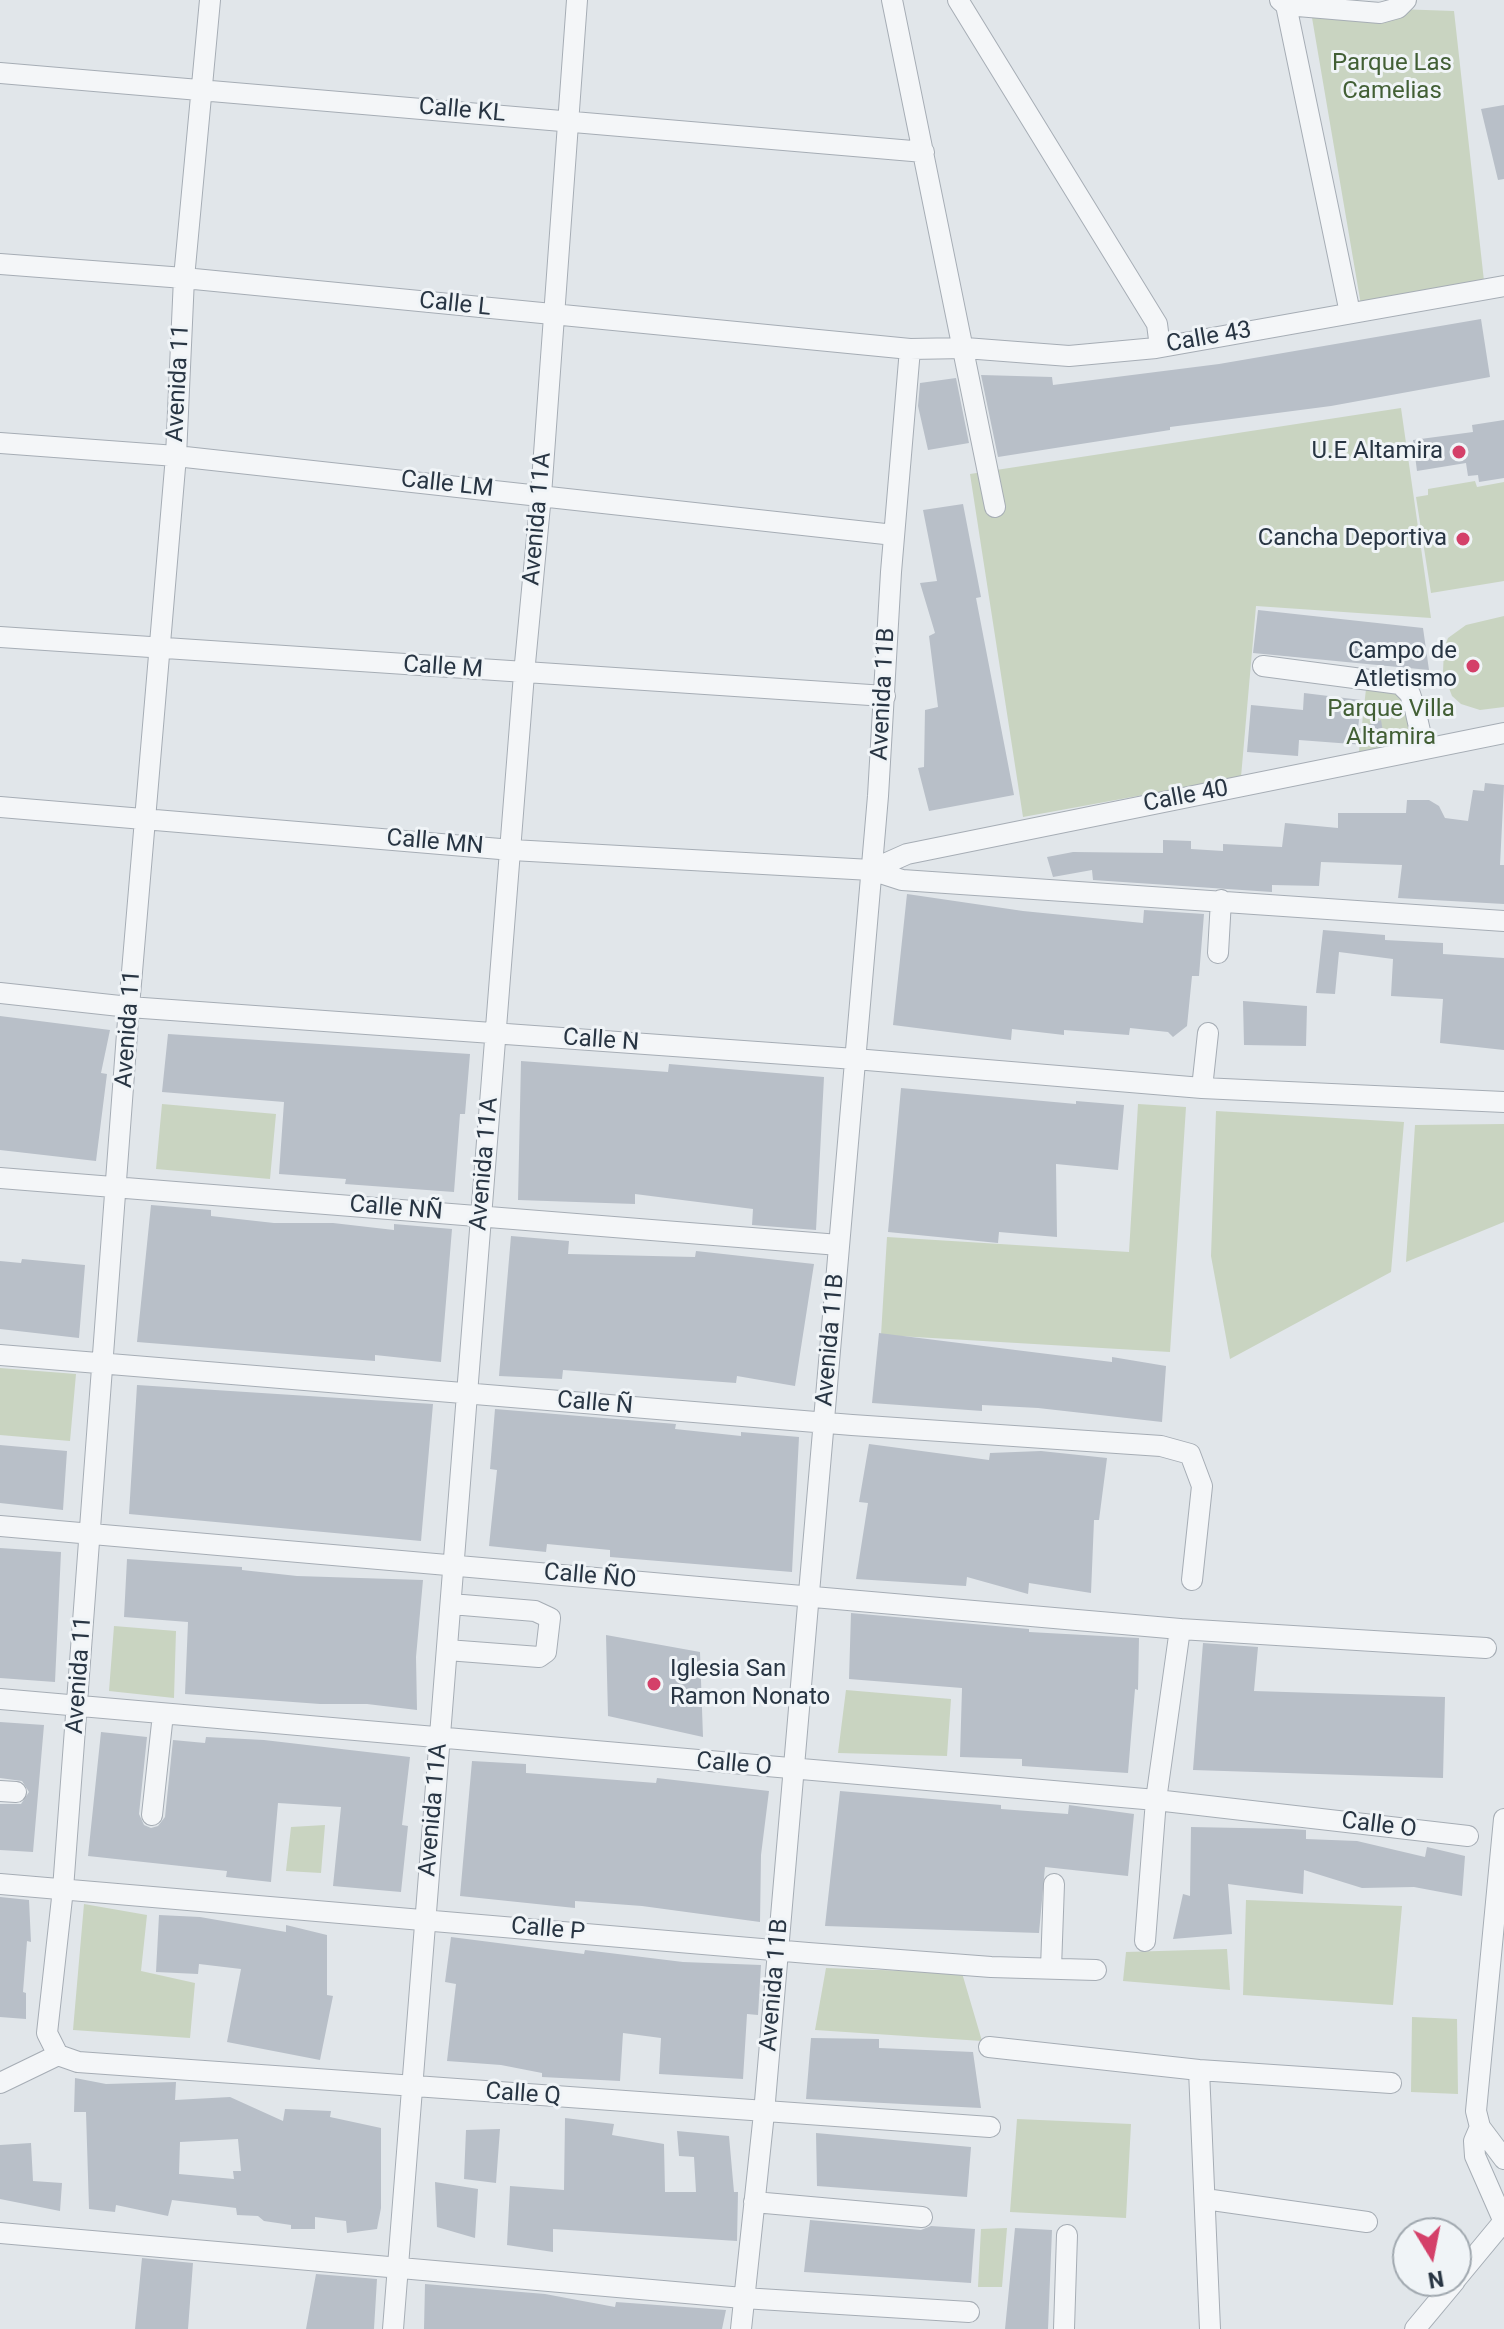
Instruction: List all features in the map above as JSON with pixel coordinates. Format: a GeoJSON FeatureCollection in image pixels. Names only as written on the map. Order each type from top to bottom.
{"type":"FeatureCollection","features":[{"type":"Feature","properties":{"kind":"street","name":"Avenida 11"},"geometry":{"type":"LineString","coordinates":[[58,2055],[47,2033],[63,1889],[118,1187],[129,1007],[176,456],[184,278],[210,0]]}},
{"type":"Feature","properties":{"kind":"street","name":"Avenida 11A"},"geometry":{"type":"LineString","coordinates":[[393,2329],[524,674],[541,495],[577,0]]}},
{"type":"Feature","properties":{"kind":"street"},"geometry":{"type":"LineString","coordinates":[[892,0],[995,507]]}},
{"type":"Feature","properties":{"kind":"street"},"geometry":{"type":"LineString","coordinates":[[958,0],[1157,324],[1160,347]]}},
{"type":"Feature","properties":{"kind":"street"},"geometry":{"type":"LineString","coordinates":[[1350,313],[1283,3],[1380,13],[1398,8],[1406,0]]}},
{"type":"Feature","properties":{"kind":"street","name":"Calle KL"},"geometry":{"type":"LineString","coordinates":[[0,73],[568,119],[924,152]]}},
{"type":"Feature","properties":{"kind":"street","name":"Calle L"},"geometry":{"type":"LineString","coordinates":[[0,264],[184,278],[910,349]]}},
{"type":"Feature","properties":{"kind":"street","name":"Calle 43"},"geometry":{"type":"LineString","coordinates":[[910,349],[965,348],[1069,356],[1160,347],[1350,313],[1503,293]]}},
{"type":"Feature","properties":{"kind":"street","name":"Avenida 11B"},"geometry":{"type":"LineString","coordinates":[[741,2329],[764,2113],[855,1059],[910,349]]}},
{"type":"Feature","properties":{"kind":"street","name":"Calle LM"},"geometry":{"type":"LineString","coordinates":[[0,443],[176,456],[894,535]]}},
{"type":"Feature","properties":{"kind":"street","name":"Calle M"},"geometry":{"type":"LineString","coordinates":[[0,637],[885,696]]}},
{"type":"Feature","properties":{"kind":"street"},"geometry":{"type":"LineString","coordinates":[[1263,666],[1400,684],[1415,709],[1424,749]]}},
{"type":"Feature","properties":{"kind":"street","name":"Calle 40"},"geometry":{"type":"LineString","coordinates":[[871,870],[907,854],[1504,733]]}},
{"type":"Feature","properties":{"kind":"street","name":"Calle MN"},"geometry":{"type":"LineString","coordinates":[[0,807],[512,850],[871,870]]}},
{"type":"Feature","properties":{"kind":"street"},"geometry":{"type":"LineString","coordinates":[[871,870],[902,880],[1504,921]]}},
{"type":"Feature","properties":{"kind":"street"},"geometry":{"type":"LineString","coordinates":[[1218,953],[1221,900]]}},
{"type":"Feature","properties":{"kind":"street","name":"Calle N"},"geometry":{"type":"LineString","coordinates":[[0,993],[129,1007],[855,1059],[1202,1088],[1504,1102]]}},
{"type":"Feature","properties":{"kind":"street"},"geometry":{"type":"LineString","coordinates":[[1202,1088],[1208,1033]]}},
{"type":"Feature","properties":{"kind":"street","name":"Calle NÑ"},"geometry":{"type":"LineString","coordinates":[[0,1178],[839,1245]]}},
{"type":"Feature","properties":{"kind":"street","name":"Calle Ñ"},"geometry":{"type":"LineString","coordinates":[[0,1355],[824,1422],[1161,1446],[1190,1454],[1202,1486],[1192,1580]]}},
{"type":"Feature","properties":{"kind":"street","name":"Calle ÑO"},"geometry":{"type":"LineString","coordinates":[[0,1526],[1180,1629],[1486,1648]]}},
{"type":"Feature","properties":{"kind":"street"},"geometry":{"type":"LineString","coordinates":[[447,1650],[539,1657],[546,1652],[550,1618],[535,1611],[451,1604]]}},
{"type":"Feature","properties":{"kind":"street"},"geometry":{"type":"LineString","coordinates":[[1145,1941],[1156,1800],[1180,1629]]}},
{"type":"Feature","properties":{"kind":"street","name":"Calle O"},"geometry":{"type":"LineString","coordinates":[[0,1699],[1156,1800],[1468,1836]]}},
{"type":"Feature","properties":{"kind":"street"},"geometry":{"type":"LineString","coordinates":[[152,1815],[163,1714]]}},
{"type":"Feature","properties":{"kind":"street"},"geometry":{"type":"LineString","coordinates":[[1504,1819],[1499,1904],[1476,2111],[1480,2127],[1504,2159]]}},
{"type":"Feature","properties":{"kind":"street","name":"Calle P"},"geometry":{"type":"LineString","coordinates":[[0,1884],[778,1950],[1096,1970]]}},
{"type":"Feature","properties":{"kind":"street"},"geometry":{"type":"LineString","coordinates":[[1051,1968],[1054,1884]]}},
{"type":"Feature","properties":{"kind":"street"},"geometry":{"type":"LineString","coordinates":[[989,2047],[1199,2070],[1391,2083]]}},
{"type":"Feature","properties":{"kind":"street"},"geometry":{"type":"LineString","coordinates":[[0,2083],[58,2055]]}},
{"type":"Feature","properties":{"kind":"street","name":"Calle Q"},"geometry":{"type":"LineString","coordinates":[[58,2055],[78,2062],[990,2127]]}},
{"type":"Feature","properties":{"kind":"street"},"geometry":{"type":"LineString","coordinates":[[1199,2070],[1210,2329]]}},
{"type":"Feature","properties":{"kind":"street"},"geometry":{"type":"LineString","coordinates":[[1480,2127],[1504,2129]]}},
{"type":"Feature","properties":{"kind":"street"},"geometry":{"type":"LineString","coordinates":[[1472,2260],[1504,2222],[1475,2156],[1474,2141],[1480,2127]]}},
{"type":"Feature","properties":{"kind":"street"},"geometry":{"type":"LineString","coordinates":[[1205,2199],[1367,2222]]}},
{"type":"Feature","properties":{"kind":"street"},"geometry":{"type":"LineString","coordinates":[[754,2202],[922,2217]]}},
{"type":"Feature","properties":{"kind":"street"},"geometry":{"type":"LineString","coordinates":[[0,2233],[743,2298],[969,2312]]}},
{"type":"Feature","properties":{"kind":"street"},"geometry":{"type":"LineString","coordinates":[[1064,2329],[1067,2235]]}},
{"type":"Feature","properties":{"kind":"street"},"geometry":{"type":"LineString","coordinates":[[1415,2329],[1441,2297]]}},
{"type":"Feature","properties":{"kind":"green space","name":"Parque Las Camelias"},"geometry":{"type":"Polygon","coordinates":[[[1310,6],[1454,11],[1485,290],[1362,311],[1310,6]]]}},
{"type":"Feature","properties":{"kind":"green space"},"geometry":{"type":"Polygon","coordinates":[[[1401,408],[1431,618],[1256,606],[1241,777],[1023,817],[970,474],[1401,408]]]}},
{"type":"Feature","properties":{"kind":"green space","name":"Cancha Deportiva"},"geometry":{"type":"Polygon","coordinates":[[[1475,481],[1477,487],[1504,482],[1504,581],[1431,593],[1416,497],[1428,495],[1428,489],[1475,481]]]}},
{"type":"Feature","properties":{"kind":"green space","name":"Campo de Atletismo"},"geometry":{"type":"Polygon","coordinates":[[[1504,616],[1504,707],[1480,710],[1461,704],[1452,696],[1443,672],[1448,638],[1466,625],[1504,616]]]}},
{"type":"Feature","properties":{"kind":"green space","name":"Parque Villa Altamira"},"geometry":{"type":"Polygon","coordinates":[[[1366,689],[1414,694],[1425,746],[1358,760],[1366,689]]]}},
{"type":"Feature","properties":{"kind":"green space"},"geometry":{"type":"Polygon","coordinates":[[[162,1104],[276,1114],[270,1179],[156,1169],[162,1104]]]}},
{"type":"Feature","properties":{"kind":"green space"},"geometry":{"type":"Polygon","coordinates":[[[1138,1104],[1186,1107],[1170,1352],[881,1335],[887,1237],[1129,1252],[1138,1104]]]}},
{"type":"Feature","properties":{"kind":"green space"},"geometry":{"type":"Polygon","coordinates":[[[1216,1111],[1404,1122],[1391,1272],[1230,1359],[1211,1256],[1216,1111]]]}},
{"type":"Feature","properties":{"kind":"green space"},"geometry":{"type":"Polygon","coordinates":[[[1504,1124],[1504,1222],[1406,1262],[1415,1125],[1504,1124]]]}},
{"type":"Feature","properties":{"kind":"green space"},"geometry":{"type":"Polygon","coordinates":[[[0,1368],[76,1374],[70,1441],[0,1435],[0,1368]]]}},
{"type":"Feature","properties":{"kind":"green space"},"geometry":{"type":"Polygon","coordinates":[[[114,1626],[176,1631],[174,1698],[109,1691],[114,1626]]]}},
{"type":"Feature","properties":{"kind":"green space"},"geometry":{"type":"Polygon","coordinates":[[[846,1690],[951,1699],[947,1756],[838,1753],[846,1690]]]}},
{"type":"Feature","properties":{"kind":"green space"},"geometry":{"type":"Polygon","coordinates":[[[325,1825],[321,1873],[286,1871],[291,1827],[325,1825]]]}},
{"type":"Feature","properties":{"kind":"green space"},"geometry":{"type":"Polygon","coordinates":[[[1246,1900],[1402,1906],[1393,2005],[1243,1995],[1246,1900]]]}},
{"type":"Feature","properties":{"kind":"green space"},"geometry":{"type":"Polygon","coordinates":[[[84,1904],[147,1915],[141,1971],[195,1983],[190,2038],[73,2030],[84,1904]]]}},
{"type":"Feature","properties":{"kind":"green space"},"geometry":{"type":"Polygon","coordinates":[[[1227,1949],[1230,1990],[1123,1981],[1126,1952],[1227,1949]]]}},
{"type":"Feature","properties":{"kind":"green space"},"geometry":{"type":"Polygon","coordinates":[[[826,1968],[962,1973],[982,2041],[815,2030],[826,1968]]]}},
{"type":"Feature","properties":{"kind":"green space"},"geometry":{"type":"Polygon","coordinates":[[[1412,2017],[1457,2019],[1458,2094],[1411,2092],[1412,2017]]]}},
{"type":"Feature","properties":{"kind":"green space"},"geometry":{"type":"Polygon","coordinates":[[[1017,2119],[1131,2124],[1126,2218],[1010,2212],[1017,2119]]]}},
{"type":"Feature","properties":{"kind":"green space"},"geometry":{"type":"Polygon","coordinates":[[[1007,2228],[1002,2287],[978,2287],[981,2229],[1007,2228]]]}},
{"type":"Feature","properties":{"kind":"building"},"geometry":{"type":"Polygon","coordinates":[[[1504,105],[1504,179],[1498,180],[1481,109],[1504,105]]]}},
{"type":"Feature","properties":{"kind":"building"},"geometry":{"type":"Polygon","coordinates":[[[1481,319],[1490,377],[1331,406],[1170,427],[1170,430],[998,457],[981,375],[1052,377],[1053,385],[1219,364],[1481,319]]]}},
{"type":"Feature","properties":{"kind":"building"},"geometry":{"type":"Polygon","coordinates":[[[956,378],[969,443],[928,450],[918,406],[920,383],[956,378]]]}},
{"type":"Feature","properties":{"kind":"building","name":"U.E Altamira"},"geometry":{"type":"Polygon","coordinates":[[[1504,420],[1504,478],[1479,482],[1478,475],[1468,476],[1466,463],[1417,471],[1413,440],[1473,432],[1472,425],[1504,420]]]}},
{"type":"Feature","properties":{"kind":"building"},"geometry":{"type":"Polygon","coordinates":[[[963,504],[981,597],[976,598],[1014,795],[929,811],[918,768],[924,767],[925,710],[938,707],[929,636],[935,633],[920,583],[937,581],[923,510],[963,504]]]}},
{"type":"Feature","properties":{"kind":"building"},"geometry":{"type":"Polygon","coordinates":[[[1258,610],[1423,628],[1429,670],[1253,653],[1258,610]]]}},
{"type":"Feature","properties":{"kind":"building"},"geometry":{"type":"Polygon","coordinates":[[[1304,693],[1361,700],[1358,729],[1381,720],[1384,738],[1365,745],[1299,740],[1298,756],[1247,752],[1251,705],[1303,710],[1304,693]]]}},
{"type":"Feature","properties":{"kind":"building"},"geometry":{"type":"Polygon","coordinates":[[[1485,783],[1504,785],[1500,865],[1504,865],[1504,904],[1398,898],[1402,865],[1321,862],[1319,886],[1272,885],[1272,892],[1093,880],[1092,870],[1053,877],[1047,857],[1073,852],[1163,853],[1163,840],[1191,841],[1191,849],[1223,851],[1223,844],[1282,847],[1285,823],[1338,828],[1338,813],[1406,813],[1407,800],[1429,800],[1439,806],[1445,818],[1468,821],[1473,790],[1484,791],[1485,783]]]}},
{"type":"Feature","properties":{"kind":"building"},"geometry":{"type":"Polygon","coordinates":[[[907,894],[1023,911],[1143,923],[1144,910],[1204,914],[1199,976],[1192,976],[1187,1026],[1173,1037],[1168,1032],[1130,1028],[1129,1035],[1064,1030],[1064,1035],[1012,1029],[1011,1040],[893,1025],[907,894]]]}},
{"type":"Feature","properties":{"kind":"building"},"geometry":{"type":"Polygon","coordinates":[[[1323,930],[1385,935],[1385,940],[1443,943],[1443,954],[1504,958],[1504,1050],[1440,1043],[1443,999],[1391,996],[1393,959],[1339,952],[1335,994],[1316,993],[1323,930]]]}},
{"type":"Feature","properties":{"kind":"building"},"geometry":{"type":"Polygon","coordinates":[[[1243,1001],[1307,1006],[1306,1046],[1244,1045],[1243,1001]]]}},
{"type":"Feature","properties":{"kind":"building"},"geometry":{"type":"Polygon","coordinates":[[[0,1016],[110,1030],[101,1073],[107,1074],[96,1161],[0,1150],[0,1016]]]}},
{"type":"Feature","properties":{"kind":"building"},"geometry":{"type":"Polygon","coordinates":[[[168,1034],[470,1054],[465,1114],[460,1114],[454,1192],[345,1184],[346,1179],[279,1174],[284,1102],[162,1092],[168,1034]]]}},
{"type":"Feature","properties":{"kind":"building"},"geometry":{"type":"Polygon","coordinates":[[[521,1061],[668,1072],[669,1064],[824,1077],[816,1230],[752,1225],[753,1209],[635,1194],[635,1204],[518,1200],[521,1061]]]}},
{"type":"Feature","properties":{"kind":"building"},"geometry":{"type":"Polygon","coordinates":[[[901,1088],[1076,1104],[1076,1101],[1124,1105],[1118,1170],[1056,1164],[1057,1237],[999,1232],[998,1243],[888,1232],[901,1088]]]}},
{"type":"Feature","properties":{"kind":"building"},"geometry":{"type":"Polygon","coordinates":[[[151,1205],[211,1210],[211,1216],[274,1223],[333,1223],[394,1230],[394,1224],[452,1229],[441,1362],[375,1355],[375,1361],[137,1342],[151,1205]]]}},
{"type":"Feature","properties":{"kind":"building"},"geometry":{"type":"Polygon","coordinates":[[[511,1236],[569,1241],[568,1254],[695,1257],[696,1251],[814,1264],[795,1386],[737,1376],[736,1383],[563,1370],[562,1379],[499,1376],[511,1236]]]}},
{"type":"Feature","properties":{"kind":"building"},"geometry":{"type":"Polygon","coordinates":[[[22,1259],[85,1265],[79,1338],[0,1329],[0,1261],[21,1263],[22,1259]]]}},
{"type":"Feature","properties":{"kind":"building"},"geometry":{"type":"Polygon","coordinates":[[[879,1333],[1112,1362],[1112,1357],[1166,1366],[1162,1422],[1038,1408],[982,1405],[982,1411],[872,1403],[879,1333]]]}},
{"type":"Feature","properties":{"kind":"building"},"geometry":{"type":"Polygon","coordinates":[[[137,1385],[433,1404],[421,1541],[129,1514],[137,1385]]]}},
{"type":"Feature","properties":{"kind":"building"},"geometry":{"type":"Polygon","coordinates":[[[495,1409],[676,1424],[675,1429],[741,1436],[741,1432],[799,1437],[792,1572],[610,1557],[610,1550],[547,1544],[546,1552],[489,1546],[497,1470],[490,1469],[495,1409]]]}},
{"type":"Feature","properties":{"kind":"building"},"geometry":{"type":"Polygon","coordinates":[[[869,1444],[989,1460],[990,1453],[1041,1451],[1107,1458],[1099,1520],[1094,1520],[1091,1593],[1029,1583],[1028,1594],[967,1577],[966,1586],[856,1579],[868,1503],[859,1502],[869,1444]]]}},
{"type":"Feature","properties":{"kind":"building"},"geometry":{"type":"Polygon","coordinates":[[[0,1445],[67,1451],[63,1510],[0,1503],[0,1445]]]}},
{"type":"Feature","properties":{"kind":"building"},"geometry":{"type":"Polygon","coordinates":[[[0,1548],[61,1552],[55,1682],[0,1678],[0,1548]]]}},
{"type":"Feature","properties":{"kind":"building"},"geometry":{"type":"Polygon","coordinates":[[[127,1559],[242,1567],[242,1570],[297,1576],[423,1580],[416,1657],[417,1710],[367,1704],[320,1704],[185,1694],[188,1622],[124,1617],[127,1559]]]}},
{"type":"Feature","properties":{"kind":"building"},"geometry":{"type":"Polygon","coordinates":[[[851,1613],[1029,1629],[1029,1632],[1139,1638],[1138,1690],[1135,1689],[1128,1773],[1022,1766],[1022,1759],[960,1757],[962,1688],[849,1679],[851,1613]]]}},
{"type":"Feature","properties":{"kind":"building","name":"Iglesia San Ramon Nonato"},"geometry":{"type":"Polygon","coordinates":[[[606,1635],[700,1652],[703,1737],[608,1716],[606,1635]]]}},
{"type":"Feature","properties":{"kind":"building"},"geometry":{"type":"Polygon","coordinates":[[[1203,1643],[1258,1647],[1254,1691],[1445,1697],[1443,1778],[1193,1770],[1203,1643]]]}},
{"type":"Feature","properties":{"kind":"building"},"geometry":{"type":"Polygon","coordinates":[[[0,1722],[44,1725],[33,1852],[0,1850],[0,1804],[21,1804],[29,1792],[22,1781],[0,1778],[0,1722]]]}},
{"type":"Feature","properties":{"kind":"building"},"geometry":{"type":"Polygon","coordinates":[[[101,1732],[147,1737],[139,1814],[144,1825],[151,1828],[158,1826],[165,1817],[173,1740],[205,1743],[206,1737],[264,1740],[410,1757],[402,1825],[408,1826],[401,1892],[333,1886],[341,1807],[278,1803],[271,1882],[226,1877],[227,1871],[88,1856],[101,1732]]]}},
{"type":"Feature","properties":{"kind":"building"},"geometry":{"type":"Polygon","coordinates":[[[472,1761],[526,1764],[526,1773],[656,1783],[657,1778],[769,1791],[761,1855],[760,1922],[642,1906],[575,1901],[575,1908],[460,1896],[472,1761]]]}},
{"type":"Feature","properties":{"kind":"building"},"geometry":{"type":"Polygon","coordinates":[[[840,1791],[1001,1805],[1001,1809],[1068,1814],[1069,1805],[1134,1814],[1128,1876],[1045,1867],[1039,1933],[825,1926],[840,1791]]]}},
{"type":"Feature","properties":{"kind":"building"},"geometry":{"type":"Polygon","coordinates":[[[1191,1827],[1306,1830],[1306,1839],[1357,1841],[1425,1857],[1427,1847],[1465,1856],[1462,1896],[1414,1887],[1362,1888],[1304,1870],[1303,1894],[1228,1884],[1232,1934],[1173,1939],[1183,1894],[1190,1896],[1191,1827]]]}},
{"type":"Feature","properties":{"kind":"building"},"geometry":{"type":"Polygon","coordinates":[[[0,1897],[29,1900],[31,1942],[27,1941],[23,1992],[26,1993],[26,2019],[0,2017],[0,1897]]]}},
{"type":"Feature","properties":{"kind":"building"},"geometry":{"type":"Polygon","coordinates":[[[159,1915],[200,1917],[286,1932],[286,1925],[327,1935],[327,1995],[333,1996],[320,2060],[227,2042],[241,1969],[199,1964],[198,1974],[156,1972],[159,1915]]]}},
{"type":"Feature","properties":{"kind":"building"},"geometry":{"type":"Polygon","coordinates":[[[451,1937],[584,1954],[585,1950],[683,1962],[761,1965],[758,2015],[747,2014],[743,2079],[659,2074],[661,2038],[623,2033],[620,2081],[542,2077],[542,2073],[501,2065],[447,2061],[456,1984],[445,1982],[451,1937]]]}},
{"type":"Feature","properties":{"kind":"building"},"geometry":{"type":"Polygon","coordinates":[[[811,2038],[879,2039],[879,2048],[973,2052],[981,2108],[806,2099],[811,2038]]]}},
{"type":"Feature","properties":{"kind":"building"},"geometry":{"type":"Polygon","coordinates":[[[75,2078],[106,2084],[176,2082],[175,2100],[230,2097],[283,2121],[285,2109],[331,2111],[330,2117],[381,2128],[381,2208],[377,2229],[347,2233],[346,2221],[315,2217],[315,2229],[291,2229],[291,2225],[264,2221],[258,2216],[237,2215],[236,2208],[172,2200],[168,2216],[116,2205],[115,2212],[89,2209],[86,2112],[74,2112],[75,2078]],[[238,2139],[180,2142],[179,2174],[234,2179],[233,2171],[241,2171],[238,2139]]]}},
{"type":"Feature","properties":{"kind":"building"},"geometry":{"type":"Polygon","coordinates":[[[565,2118],[614,2124],[612,2135],[664,2144],[665,2192],[696,2192],[694,2157],[679,2156],[677,2131],[729,2136],[734,2192],[738,2192],[737,2241],[553,2229],[553,2252],[507,2245],[510,2186],[564,2190],[565,2118]]]}},
{"type":"Feature","properties":{"kind":"building"},"geometry":{"type":"Polygon","coordinates":[[[500,2129],[496,2183],[464,2179],[466,2130],[500,2129]]]}},
{"type":"Feature","properties":{"kind":"building"},"geometry":{"type":"Polygon","coordinates":[[[816,2133],[971,2147],[967,2197],[817,2186],[816,2133]]]}},
{"type":"Feature","properties":{"kind":"building"},"geometry":{"type":"Polygon","coordinates":[[[31,2143],[33,2181],[62,2183],[60,2211],[0,2199],[0,2145],[31,2143]]]}},
{"type":"Feature","properties":{"kind":"building"},"geometry":{"type":"Polygon","coordinates":[[[435,2182],[478,2189],[475,2238],[437,2227],[435,2182]]]}},
{"type":"Feature","properties":{"kind":"building"},"geometry":{"type":"Polygon","coordinates":[[[810,2220],[921,2230],[931,2226],[975,2229],[971,2283],[804,2272],[810,2220]]]}},
{"type":"Feature","properties":{"kind":"building"},"geometry":{"type":"Polygon","coordinates":[[[1015,2228],[1052,2230],[1048,2329],[1005,2329],[1015,2228]]]}},
{"type":"Feature","properties":{"kind":"building"},"geometry":{"type":"Polygon","coordinates":[[[142,2258],[193,2263],[188,2329],[135,2329],[142,2258]]]}},
{"type":"Feature","properties":{"kind":"building"},"geometry":{"type":"Polygon","coordinates":[[[316,2274],[377,2279],[374,2329],[306,2329],[316,2274]]]}},
{"type":"Feature","properties":{"kind":"building"},"geometry":{"type":"Polygon","coordinates":[[[425,2284],[545,2294],[615,2307],[616,2302],[726,2310],[722,2329],[424,2329],[425,2284]]]}},
{"type":"Feature","properties":{"kind":"place","name":"U.E Altamira"},"geometry":{"type":"Point","coordinates":[1459,452]}},
{"type":"Feature","properties":{"kind":"place","name":"Cancha Deportiva"},"geometry":{"type":"Point","coordinates":[1463,539]}},
{"type":"Feature","properties":{"kind":"place","name":"Campo de Atletismo"},"geometry":{"type":"Point","coordinates":[1473,666]}},
{"type":"Feature","properties":{"kind":"place","name":"Iglesia San Ramon Nonato"},"geometry":{"type":"Point","coordinates":[654,1684]}}]}
